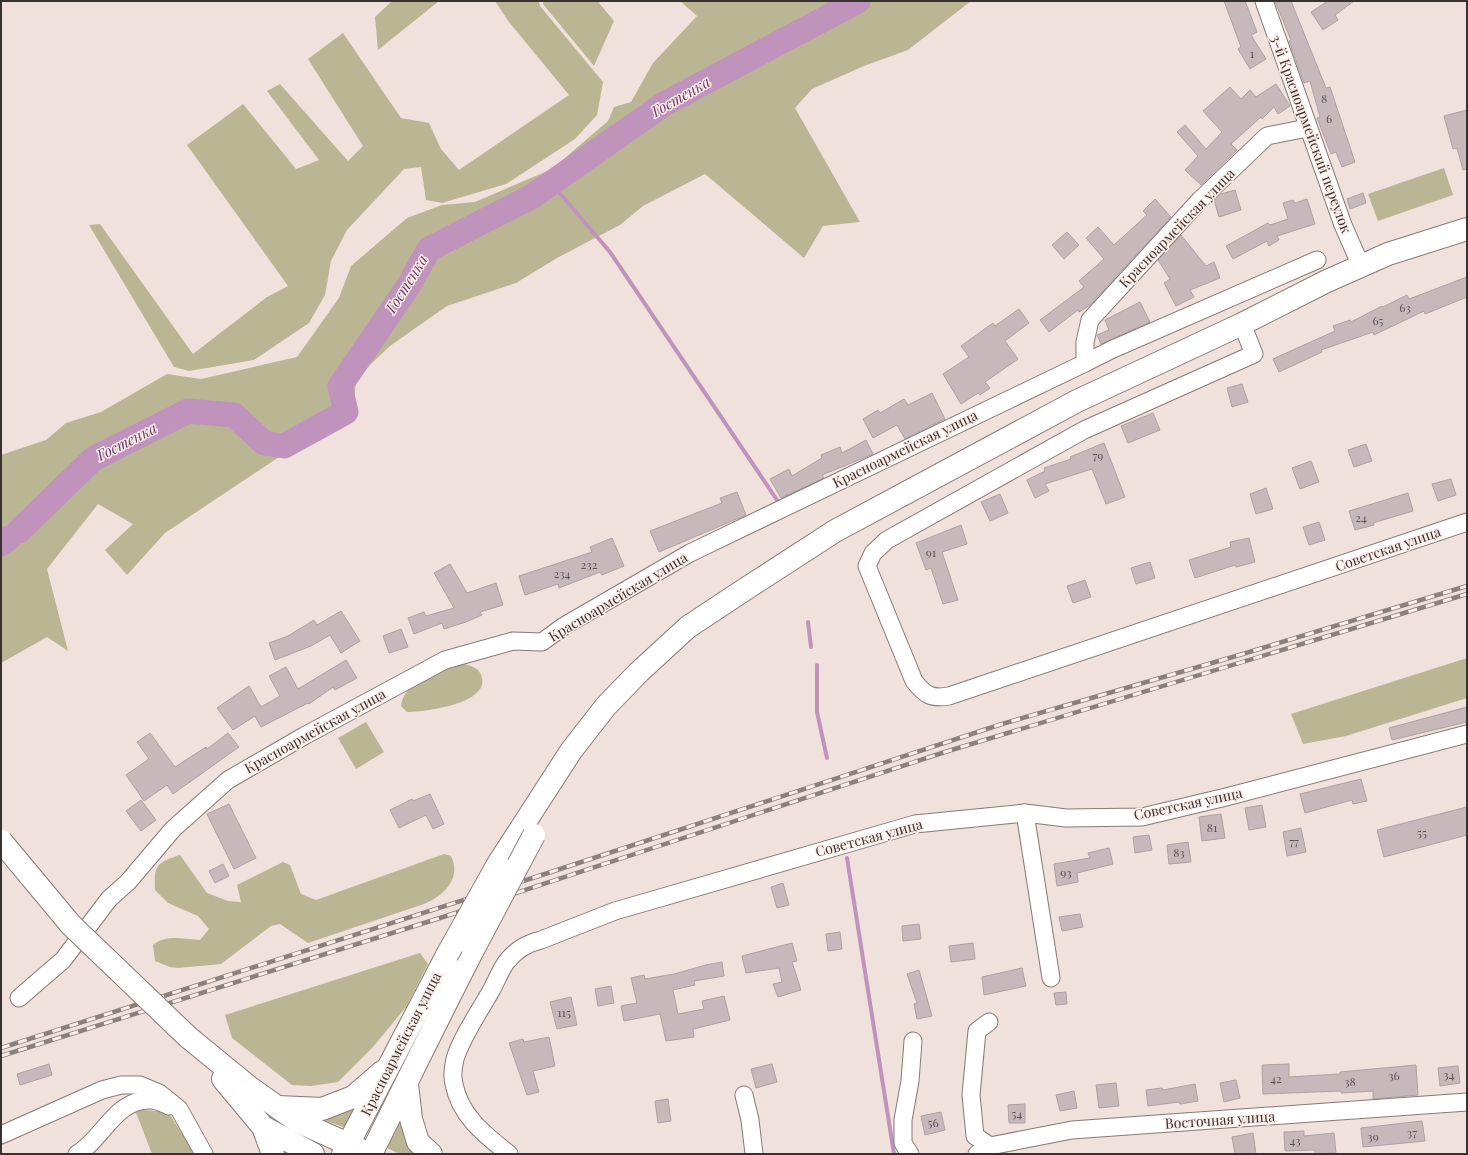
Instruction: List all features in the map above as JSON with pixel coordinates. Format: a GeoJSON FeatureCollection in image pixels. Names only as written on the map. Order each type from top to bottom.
{"type":"FeatureCollection","features":[{"type":"Feature","properties":{"kind":"main road","name":"Красноармейская улица"},"geometry":{"type":"LineString","coordinates":[[346,1149],[387,1067],[498,864],[571,751],[606,706],[639,672],[688,627],[834,531],[1077,402],[1388,254],[1467,229]]}},
{"type":"Feature","properties":{"kind":"main road","name":"Красноармейская улица"},"geometry":{"type":"LineString","coordinates":[[370,1154],[407,1084],[430,1032],[473,950],[534,835],[574,765],[605,724],[663,661],[747,588]]}},
{"type":"Feature","properties":{"kind":"main road"},"geometry":{"type":"LineString","coordinates":[[1,841],[70,925],[188,1037],[249,1087],[297,1121],[346,1149],[370,1154]]}},
{"type":"Feature","properties":{"kind":"main road"},"geometry":{"type":"LineString","coordinates":[[188,1037],[263,1127],[273,1154]]}},
{"type":"Feature","properties":{"kind":"main road"},"geometry":{"type":"LineString","coordinates":[[276,1107],[322,1109],[336,1104],[353,1097],[387,1067]]}},
{"type":"Feature","properties":{"kind":"main road"},"geometry":{"type":"LineString","coordinates":[[407,1084],[412,1119],[418,1142],[431,1154]]}},
{"type":"Feature","properties":{"kind":"main road"},"geometry":{"type":"LineString","coordinates":[[263,1127],[313,1154]]}},
{"type":"Feature","properties":{"kind":"street","name":"3-й Красноармейский переулок"},"geometry":{"type":"LineString","coordinates":[[1264,1],[1342,225],[1361,266]]}},
{"type":"Feature","properties":{"kind":"street","name":"Красноармейская улица"},"geometry":{"type":"LineString","coordinates":[[1085,363],[1085,342],[1090,320],[1200,200],[1267,136],[1307,128]]}},
{"type":"Feature","properties":{"kind":"street","name":"Красноармейская улица"},"geometry":{"type":"LineString","coordinates":[[19,998],[63,960],[109,899],[128,882],[173,829],[228,780],[304,736],[445,660],[514,641],[542,642],[564,626],[690,553],[1112,349],[1317,260]]}},
{"type":"Feature","properties":{"kind":"street","name":"Советская улица"},"geometry":{"type":"LineString","coordinates":[[1242,324],[1254,354],[1084,430],[887,540],[873,553],[867,566],[914,681],[923,692],[936,698],[949,696],[1467,522]]}},
{"type":"Feature","properties":{"kind":"street","name":"Советская улица"},"geometry":{"type":"LineString","coordinates":[[509,1154],[485,1135],[468,1116],[458,1098],[453,1073],[455,1059],[468,1032],[508,960],[519,949],[530,942],[541,940],[615,911],[915,824],[1025,813],[1066,818],[1142,817],[1241,793],[1467,734]]}},
{"type":"Feature","properties":{"kind":"street"},"geometry":{"type":"LineString","coordinates":[[1025,813],[1051,978]]}},
{"type":"Feature","properties":{"kind":"street"},"geometry":{"type":"LineString","coordinates":[[984,1150],[975,1136],[971,1095],[977,1031],[989,1022]]}},
{"type":"Feature","properties":{"kind":"street"},"geometry":{"type":"LineString","coordinates":[[910,1154],[903,1143],[903,1120],[910,1081],[913,1041]]}},
{"type":"Feature","properties":{"kind":"street"},"geometry":{"type":"LineString","coordinates":[[1,1135],[102,1090],[121,1085],[140,1085],[159,1093],[178,1109],[204,1154]]}},
{"type":"Feature","properties":{"kind":"street"},"geometry":{"type":"LineString","coordinates":[[744,1095],[750,1120],[754,1154]]}},
{"type":"Feature","properties":{"kind":"street"},"geometry":{"type":"LineString","coordinates":[[77,1154],[86,1149],[111,1120],[134,1103],[152,1100],[178,1109]]}},
{"type":"Feature","properties":{"kind":"street","name":"Восточная улица"},"geometry":{"type":"LineString","coordinates":[[984,1150],[1072,1130],[1467,1102]]}},
{"type":"Feature","properties":{"kind":"shaded area"},"geometry":{"type":"Polygon","coordinates":[[[392,1],[439,1],[378,50],[375,17],[392,1]]]}},
{"type":"Feature","properties":{"kind":"shaded area"},"geometry":{"type":"Polygon","coordinates":[[[495,1],[539,1],[540,6],[603,82],[597,115],[575,139],[506,184],[442,203],[426,200],[421,167],[404,169],[347,230],[331,261],[325,295],[309,323],[254,360],[189,371],[174,367],[89,225],[100,224],[193,354],[267,297],[288,286],[187,145],[243,104],[296,169],[319,160],[267,91],[280,84],[348,161],[363,146],[308,59],[343,33],[401,118],[429,123],[441,149],[459,170],[569,95],[509,22],[495,1]]]}},
{"type":"Feature","properties":{"kind":"shaded area"},"geometry":{"type":"Polygon","coordinates":[[[543,1],[600,1],[599,3],[614,21],[594,66],[543,4],[543,1]]]}},
{"type":"Feature","properties":{"kind":"shaded area"},"geometry":{"type":"Polygon","coordinates":[[[680,1],[971,1],[908,50],[864,66],[812,89],[795,108],[860,222],[823,226],[804,258],[705,174],[643,206],[620,225],[557,258],[516,283],[447,306],[390,346],[356,378],[353,418],[300,443],[165,533],[127,575],[105,550],[133,524],[98,504],[47,569],[68,651],[47,637],[1,663],[1,455],[46,440],[66,423],[101,412],[167,374],[201,379],[297,357],[339,298],[351,266],[407,218],[442,205],[475,202],[552,169],[608,121],[614,107],[631,102],[653,63],[697,16],[680,1]]]}},
{"type":"Feature","properties":{"kind":"shaded area"},"geometry":{"type":"Polygon","coordinates":[[[1444,168],[1453,195],[1378,221],[1368,194],[1444,168]]]}},
{"type":"Feature","properties":{"kind":"shaded area"},"geometry":{"type":"Polygon","coordinates":[[[1467,658],[1467,698],[1346,736],[1303,744],[1291,714],[1467,658]]]}},
{"type":"Feature","properties":{"kind":"shaded area"},"geometry":{"type":"Polygon","coordinates":[[[464,664],[475,668],[481,675],[481,687],[475,694],[453,705],[440,708],[407,712],[401,706],[403,697],[417,683],[436,673],[464,664]]]}},
{"type":"Feature","properties":{"kind":"shaded area"},"geometry":{"type":"Polygon","coordinates":[[[366,722],[384,752],[356,769],[338,738],[366,722]]]}},
{"type":"Feature","properties":{"kind":"shaded area"},"geometry":{"type":"Polygon","coordinates":[[[444,854],[451,856],[454,864],[453,879],[444,891],[431,901],[424,904],[308,943],[280,924],[271,926],[221,964],[178,968],[170,967],[155,961],[153,945],[158,942],[169,938],[200,940],[209,929],[198,916],[168,903],[155,890],[156,870],[161,863],[166,860],[180,855],[207,893],[228,901],[241,902],[237,885],[283,862],[290,865],[301,894],[316,900],[444,854]]]}},
{"type":"Feature","properties":{"kind":"shaded area"},"geometry":{"type":"Polygon","coordinates":[[[420,953],[428,964],[406,1007],[373,1047],[338,1082],[311,1086],[292,1085],[232,1038],[225,1015],[420,953]]]}},
{"type":"Feature","properties":{"kind":"shaded area"},"geometry":{"type":"Polygon","coordinates":[[[370,1087],[346,1128],[310,1115],[370,1087]]]}},
{"type":"Feature","properties":{"kind":"shaded area"},"geometry":{"type":"Polygon","coordinates":[[[403,1100],[423,1154],[400,1154],[385,1147],[403,1100]]]}},
{"type":"Feature","properties":{"kind":"shaded area"},"geometry":{"type":"Polygon","coordinates":[[[132,1109],[168,1112],[195,1154],[152,1154],[137,1115],[132,1109]]]}},
{"type":"Feature","properties":{"kind":"building"},"geometry":{"type":"Polygon","coordinates":[[[1224,1],[1245,1],[1257,32],[1251,35],[1266,59],[1250,69],[1238,49],[1241,47],[1224,1]]]}},
{"type":"Feature","properties":{"kind":"building"},"geometry":{"type":"Polygon","coordinates":[[[1275,1],[1291,1],[1326,88],[1330,87],[1355,162],[1342,167],[1336,152],[1331,154],[1317,118],[1320,117],[1310,81],[1304,83],[1289,41],[1291,40],[1275,1]]]}},
{"type":"Feature","properties":{"kind":"building"},"geometry":{"type":"Polygon","coordinates":[[[1328,1],[1354,1],[1335,15],[1338,20],[1323,30],[1311,12],[1328,1]]]}},
{"type":"Feature","properties":{"kind":"building"},"geometry":{"type":"Polygon","coordinates":[[[1276,84],[1290,106],[1278,114],[1274,107],[1262,119],[1261,117],[1231,144],[1237,150],[1201,185],[1185,170],[1198,156],[1177,132],[1185,125],[1206,149],[1222,132],[1203,111],[1230,87],[1241,99],[1250,90],[1256,97],[1276,84]]]}},
{"type":"Feature","properties":{"kind":"building"},"geometry":{"type":"Polygon","coordinates":[[[1467,110],[1467,169],[1463,170],[1457,148],[1453,149],[1444,116],[1467,110]]]}},
{"type":"Feature","properties":{"kind":"building"},"geometry":{"type":"Polygon","coordinates":[[[1235,190],[1241,210],[1219,217],[1214,200],[1221,194],[1235,190]]]}},
{"type":"Feature","properties":{"kind":"building"},"geometry":{"type":"Polygon","coordinates":[[[1363,193],[1366,203],[1350,209],[1347,199],[1363,193]]]}},
{"type":"Feature","properties":{"kind":"building"},"geometry":{"type":"Polygon","coordinates":[[[1155,199],[1171,217],[1090,305],[1079,312],[1078,310],[1049,332],[1040,320],[1084,287],[1079,281],[1104,259],[1086,238],[1098,227],[1114,245],[1147,215],[1143,211],[1155,199]]]}},
{"type":"Feature","properties":{"kind":"building"},"geometry":{"type":"Polygon","coordinates":[[[1307,199],[1315,224],[1277,236],[1279,240],[1269,246],[1267,241],[1233,259],[1226,246],[1268,223],[1270,225],[1288,219],[1283,203],[1293,200],[1295,203],[1307,199]]]}},
{"type":"Feature","properties":{"kind":"building"},"geometry":{"type":"Polygon","coordinates":[[[1067,232],[1079,245],[1064,259],[1052,245],[1067,232]]]}},
{"type":"Feature","properties":{"kind":"building"},"geometry":{"type":"Polygon","coordinates":[[[1181,235],[1206,266],[1214,262],[1220,278],[1190,290],[1194,297],[1176,306],[1164,283],[1170,279],[1158,260],[1181,235]]]}},
{"type":"Feature","properties":{"kind":"building"},"geometry":{"type":"Polygon","coordinates":[[[1467,277],[1467,297],[1425,314],[1424,311],[1374,335],[1373,332],[1321,350],[1322,352],[1279,372],[1273,359],[1335,331],[1333,326],[1350,320],[1351,322],[1407,295],[1409,299],[1467,277]]]}},
{"type":"Feature","properties":{"kind":"building"},"geometry":{"type":"Polygon","coordinates":[[[1140,302],[1150,322],[1101,344],[1097,335],[1109,330],[1105,320],[1140,302]]]}},
{"type":"Feature","properties":{"kind":"building"},"geometry":{"type":"Polygon","coordinates":[[[1019,309],[1029,323],[1005,341],[1018,359],[985,382],[990,388],[980,395],[978,393],[961,404],[943,374],[969,357],[961,346],[993,323],[995,326],[1019,309]]]}},
{"type":"Feature","properties":{"kind":"building"},"geometry":{"type":"Polygon","coordinates":[[[1242,384],[1248,402],[1232,407],[1227,388],[1242,384]]]}},
{"type":"Feature","properties":{"kind":"building"},"geometry":{"type":"Polygon","coordinates":[[[932,393],[945,419],[905,439],[897,425],[873,438],[863,419],[878,410],[880,413],[904,399],[908,405],[932,393]]]}},
{"type":"Feature","properties":{"kind":"building"},"geometry":{"type":"Polygon","coordinates":[[[1153,413],[1160,430],[1128,443],[1121,426],[1153,413]]]}},
{"type":"Feature","properties":{"kind":"building"},"geometry":{"type":"Polygon","coordinates":[[[866,440],[873,454],[822,475],[824,478],[781,498],[770,479],[789,469],[792,476],[822,458],[821,455],[840,447],[842,453],[866,440]]]}},
{"type":"Feature","properties":{"kind":"building"},"geometry":{"type":"Polygon","coordinates":[[[1104,443],[1125,497],[1106,504],[1092,469],[1045,484],[1049,491],[1035,498],[1027,480],[1045,471],[1044,468],[1071,459],[1070,457],[1104,443]]]}},
{"type":"Feature","properties":{"kind":"building"},"geometry":{"type":"Polygon","coordinates":[[[1366,444],[1372,461],[1354,467],[1348,450],[1366,444]]]}},
{"type":"Feature","properties":{"kind":"building"},"geometry":{"type":"Polygon","coordinates":[[[1311,461],[1319,482],[1300,489],[1292,468],[1311,461]]]}},
{"type":"Feature","properties":{"kind":"building"},"geometry":{"type":"Polygon","coordinates":[[[1451,479],[1456,495],[1438,501],[1432,484],[1451,479]]]}},
{"type":"Feature","properties":{"kind":"building"},"geometry":{"type":"Polygon","coordinates":[[[1266,488],[1273,509],[1256,514],[1250,494],[1266,488]]]}},
{"type":"Feature","properties":{"kind":"building"},"geometry":{"type":"Polygon","coordinates":[[[737,492],[746,515],[659,552],[650,531],[722,503],[720,498],[737,492]]]}},
{"type":"Feature","properties":{"kind":"building"},"geometry":{"type":"Polygon","coordinates":[[[1408,493],[1413,511],[1355,530],[1349,511],[1408,493]]]}},
{"type":"Feature","properties":{"kind":"building"},"geometry":{"type":"Polygon","coordinates":[[[1000,494],[1008,513],[990,521],[981,502],[1000,494]]]}},
{"type":"Feature","properties":{"kind":"building"},"geometry":{"type":"Polygon","coordinates":[[[1319,522],[1325,540],[1309,545],[1303,527],[1319,522]]]}},
{"type":"Feature","properties":{"kind":"building"},"geometry":{"type":"Polygon","coordinates":[[[961,525],[967,544],[942,552],[958,600],[943,604],[931,568],[926,570],[916,543],[961,525]]]}},
{"type":"Feature","properties":{"kind":"building"},"geometry":{"type":"Polygon","coordinates":[[[612,538],[624,566],[602,575],[600,572],[559,588],[558,584],[525,595],[519,576],[592,552],[590,547],[612,538]]]}},
{"type":"Feature","properties":{"kind":"building"},"geometry":{"type":"Polygon","coordinates":[[[1249,538],[1255,562],[1236,567],[1235,565],[1195,578],[1189,560],[1231,547],[1230,542],[1249,538]]]}},
{"type":"Feature","properties":{"kind":"building"},"geometry":{"type":"Polygon","coordinates":[[[1150,562],[1155,578],[1136,584],[1131,568],[1150,562]]]}},
{"type":"Feature","properties":{"kind":"building"},"geometry":{"type":"Polygon","coordinates":[[[450,564],[467,593],[496,583],[503,605],[480,612],[482,615],[466,622],[444,629],[442,623],[414,634],[408,618],[424,612],[426,616],[454,608],[434,573],[450,564]]]}},
{"type":"Feature","properties":{"kind":"building"},"geometry":{"type":"Polygon","coordinates":[[[1085,580],[1091,597],[1073,603],[1067,586],[1085,580]]]}},
{"type":"Feature","properties":{"kind":"building"},"geometry":{"type":"Polygon","coordinates":[[[341,611],[360,641],[341,653],[330,635],[311,646],[275,660],[269,643],[288,636],[314,620],[317,625],[341,611]]]}},
{"type":"Feature","properties":{"kind":"building"},"geometry":{"type":"Polygon","coordinates":[[[401,629],[408,647],[389,653],[383,636],[401,629]]]}},
{"type":"Feature","properties":{"kind":"building"},"geometry":{"type":"Polygon","coordinates":[[[346,660],[357,678],[335,690],[333,687],[309,704],[308,703],[261,727],[255,716],[233,730],[217,708],[249,686],[261,707],[280,696],[269,676],[286,667],[298,689],[346,660]]]}},
{"type":"Feature","properties":{"kind":"building"},"geometry":{"type":"Polygon","coordinates":[[[1467,707],[1467,722],[1392,740],[1389,728],[1467,707]]]}},
{"type":"Feature","properties":{"kind":"building"},"geometry":{"type":"Polygon","coordinates":[[[150,733],[175,767],[206,747],[207,749],[228,733],[239,747],[173,794],[167,785],[144,801],[126,775],[149,759],[137,742],[150,733]]]}},
{"type":"Feature","properties":{"kind":"building"},"geometry":{"type":"Polygon","coordinates":[[[1361,779],[1367,801],[1353,804],[1352,800],[1305,813],[1300,794],[1361,779]]]}},
{"type":"Feature","properties":{"kind":"building"},"geometry":{"type":"Polygon","coordinates":[[[430,794],[444,824],[433,829],[426,815],[399,828],[390,810],[412,799],[413,801],[430,794]]]}},
{"type":"Feature","properties":{"kind":"building"},"geometry":{"type":"Polygon","coordinates":[[[141,800],[156,820],[141,831],[126,811],[141,800]]]}},
{"type":"Feature","properties":{"kind":"building"},"geometry":{"type":"Polygon","coordinates":[[[229,804],[256,858],[234,869],[207,814],[229,804]]]}},
{"type":"Feature","properties":{"kind":"building"},"geometry":{"type":"Polygon","coordinates":[[[1262,805],[1266,827],[1249,830],[1245,808],[1262,805]]]}},
{"type":"Feature","properties":{"kind":"building"},"geometry":{"type":"Polygon","coordinates":[[[1467,807],[1467,835],[1384,857],[1377,830],[1467,807]]]}},
{"type":"Feature","properties":{"kind":"building"},"geometry":{"type":"Polygon","coordinates":[[[1221,814],[1225,838],[1202,841],[1199,817],[1221,814]]]}},
{"type":"Feature","properties":{"kind":"building"},"geometry":{"type":"Polygon","coordinates":[[[1301,828],[1306,852],[1287,856],[1283,832],[1301,828]]]}},
{"type":"Feature","properties":{"kind":"building"},"geometry":{"type":"Polygon","coordinates":[[[1149,835],[1152,850],[1135,853],[1133,837],[1149,835]]]}},
{"type":"Feature","properties":{"kind":"building"},"geometry":{"type":"Polygon","coordinates":[[[1188,842],[1191,862],[1169,864],[1167,845],[1188,842]]]}},
{"type":"Feature","properties":{"kind":"building"},"geometry":{"type":"Polygon","coordinates":[[[1109,848],[1113,864],[1077,873],[1078,882],[1057,886],[1054,864],[1090,858],[1088,853],[1109,848]]]}},
{"type":"Feature","properties":{"kind":"building"},"geometry":{"type":"Polygon","coordinates":[[[223,864],[229,876],[215,883],[209,871],[223,864]]]}},
{"type":"Feature","properties":{"kind":"building"},"geometry":{"type":"Polygon","coordinates":[[[783,883],[789,905],[777,908],[771,887],[783,883]]]}},
{"type":"Feature","properties":{"kind":"building"},"geometry":{"type":"Polygon","coordinates":[[[1080,914],[1083,927],[1062,931],[1059,917],[1080,914]]]}},
{"type":"Feature","properties":{"kind":"building"},"geometry":{"type":"Polygon","coordinates":[[[919,924],[921,939],[903,941],[902,926],[919,924]]]}},
{"type":"Feature","properties":{"kind":"building"},"geometry":{"type":"Polygon","coordinates":[[[840,932],[842,949],[828,951],[826,934],[840,932]]]}},
{"type":"Feature","properties":{"kind":"building"},"geometry":{"type":"Polygon","coordinates":[[[792,943],[797,961],[792,962],[801,990],[778,997],[773,984],[782,982],[779,968],[746,973],[742,956],[792,943]]]}},
{"type":"Feature","properties":{"kind":"building"},"geometry":{"type":"Polygon","coordinates":[[[973,943],[975,959],[951,962],[949,946],[973,943]]]}},
{"type":"Feature","properties":{"kind":"building"},"geometry":{"type":"Polygon","coordinates":[[[722,962],[724,976],[694,981],[695,985],[673,990],[678,1014],[704,1009],[702,1001],[724,996],[730,1020],[693,1029],[694,1037],[666,1041],[660,1014],[624,1021],[621,1006],[637,1003],[631,978],[644,975],[645,979],[674,974],[722,962]]]}},
{"type":"Feature","properties":{"kind":"building"},"geometry":{"type":"Polygon","coordinates":[[[1022,968],[1026,986],[984,995],[982,977],[1022,968]]]}},
{"type":"Feature","properties":{"kind":"building"},"geometry":{"type":"Polygon","coordinates":[[[919,970],[932,1016],[917,1019],[914,1004],[917,1003],[907,974],[919,970]]]}},
{"type":"Feature","properties":{"kind":"building"},"geometry":{"type":"Polygon","coordinates":[[[611,986],[614,1003],[598,1006],[595,989],[611,986]]]}},
{"type":"Feature","properties":{"kind":"building"},"geometry":{"type":"Polygon","coordinates":[[[1066,992],[1067,1004],[1056,1005],[1054,993],[1066,992]]]}},
{"type":"Feature","properties":{"kind":"building"},"geometry":{"type":"Polygon","coordinates":[[[571,997],[577,1025],[557,1029],[550,1002],[571,997]]]}},
{"type":"Feature","properties":{"kind":"building"},"geometry":{"type":"Polygon","coordinates":[[[549,1037],[555,1066],[533,1071],[539,1092],[527,1095],[509,1043],[523,1039],[524,1042],[549,1037]]]}},
{"type":"Feature","properties":{"kind":"building"},"geometry":{"type":"Polygon","coordinates":[[[49,1064],[52,1075],[20,1085],[17,1074],[49,1064]]]}},
{"type":"Feature","properties":{"kind":"building"},"geometry":{"type":"Polygon","coordinates":[[[772,1064],[777,1082],[756,1088],[751,1069],[772,1064]]]}},
{"type":"Feature","properties":{"kind":"building"},"geometry":{"type":"Polygon","coordinates":[[[1289,1064],[1289,1077],[1340,1074],[1340,1072],[1416,1065],[1418,1095],[1373,1099],[1373,1091],[1263,1094],[1262,1065],[1289,1064]]]}},
{"type":"Feature","properties":{"kind":"building"},"geometry":{"type":"Polygon","coordinates":[[[1458,1066],[1460,1083],[1440,1086],[1438,1068],[1458,1066]]]}},
{"type":"Feature","properties":{"kind":"building"},"geometry":{"type":"Polygon","coordinates":[[[1236,1080],[1240,1098],[1224,1102],[1220,1083],[1236,1080]]]}},
{"type":"Feature","properties":{"kind":"building"},"geometry":{"type":"Polygon","coordinates":[[[1116,1083],[1119,1106],[1099,1108],[1096,1085],[1116,1083]]]}},
{"type":"Feature","properties":{"kind":"building"},"geometry":{"type":"Polygon","coordinates":[[[1195,1084],[1198,1101],[1148,1106],[1146,1090],[1162,1088],[1163,1090],[1195,1084]]]}},
{"type":"Feature","properties":{"kind":"building"},"geometry":{"type":"Polygon","coordinates":[[[1074,1091],[1077,1108],[1060,1111],[1056,1095],[1074,1091]]]}},
{"type":"Feature","properties":{"kind":"building"},"geometry":{"type":"Polygon","coordinates":[[[668,1099],[671,1121],[658,1123],[655,1101],[668,1099]]]}},
{"type":"Feature","properties":{"kind":"building"},"geometry":{"type":"Polygon","coordinates":[[[1025,1104],[1025,1123],[1009,1123],[1008,1105],[1025,1104]]]}},
{"type":"Feature","properties":{"kind":"building"},"geometry":{"type":"Polygon","coordinates":[[[941,1112],[945,1130],[925,1135],[921,1116],[941,1112]]]}},
{"type":"Feature","properties":{"kind":"building"},"geometry":{"type":"Polygon","coordinates":[[[1422,1121],[1425,1141],[1363,1147],[1361,1128],[1422,1121]]]}},
{"type":"Feature","properties":{"kind":"building"},"geometry":{"type":"Polygon","coordinates":[[[1304,1131],[1304,1136],[1334,1133],[1336,1153],[1315,1154],[1315,1150],[1285,1151],[1284,1132],[1304,1131]]]}},
{"type":"Feature","properties":{"kind":"building"},"geometry":{"type":"Polygon","coordinates":[[[1253,1133],[1256,1154],[1235,1154],[1232,1137],[1253,1133]]]}},
{"type":"Feature","properties":{"kind":"waterway","name":"Гостенка"},"geometry":{"type":"LineString","coordinates":[[19,531],[93,459],[188,411],[234,415],[264,443],[284,446],[346,412],[340,386],[409,285],[429,249],[533,196],[664,104],[858,1]]}},
{"type":"Feature","properties":{"kind":"waterway"},"geometry":{"type":"LineString","coordinates":[[551,183],[610,252],[777,500]]}},
{"type":"Feature","properties":{"kind":"waterway","name":"Гостенка"},"geometry":{"type":"LineString","coordinates":[[1,544],[9,538]]}},
{"type":"Feature","properties":{"kind":"waterway"},"geometry":{"type":"LineString","coordinates":[[808,622],[811,647]]}},
{"type":"Feature","properties":{"kind":"waterway"},"geometry":{"type":"LineString","coordinates":[[817,665],[817,712],[827,758]]}},
{"type":"Feature","properties":{"kind":"waterway"},"geometry":{"type":"LineString","coordinates":[[847,858],[894,1154]]}},
{"type":"Feature","properties":{"kind":"railway"},"geometry":{"type":"LineString","coordinates":[[1,1048],[548,873],[1002,724],[1236,656],[1467,586]]}},
{"type":"Feature","properties":{"kind":"railway"},"geometry":{"type":"LineString","coordinates":[[1,1056],[440,918],[945,752],[1467,594]]}}]}
